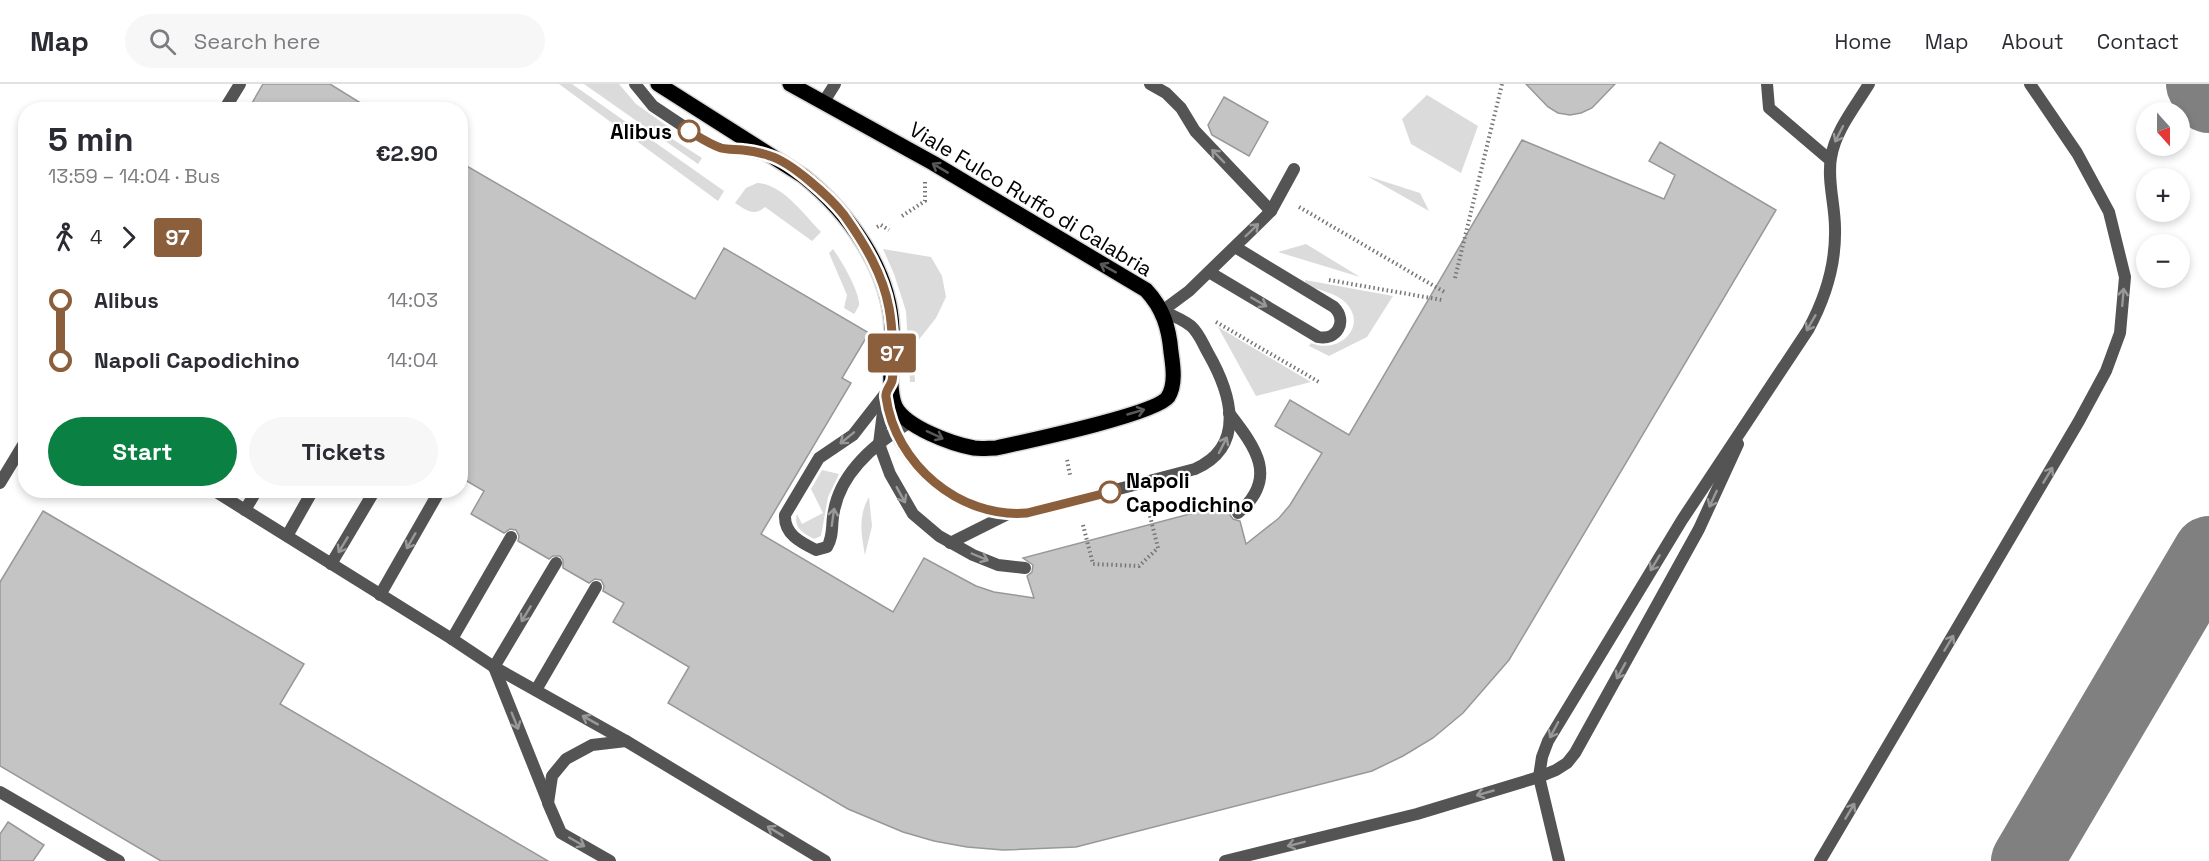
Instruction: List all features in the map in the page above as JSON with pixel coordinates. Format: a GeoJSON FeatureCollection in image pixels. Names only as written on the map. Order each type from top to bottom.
{"type":"FeatureCollection","features":[{"type":"Feature","properties":{"kind":"main road","name":"Viale Fulco Ruffo di Calabria"},"geometry":{"type":"LineString","coordinates":[[658,84],[772,156],[824,192],[842,213],[872,258],[884,285],[892,326],[892,393],[895,406],[910,422],[940,438],[975,448],[996,448],[1115,418],[1158,405],[1167,398],[1172,386],[1173,370],[1171,346],[1162,311],[1155,300],[1137,284],[1096,262],[933,164],[790,84]]}},
{"type":"Feature","properties":{"kind":"street"},"geometry":{"type":"LineString","coordinates":[[229,102],[240,84]]}},
{"type":"Feature","properties":{"kind":"street"},"geometry":{"type":"LineString","coordinates":[[635,84],[653,106],[707,142],[723,149],[744,150],[772,156]]}},
{"type":"Feature","properties":{"kind":"street"},"geometry":{"type":"LineString","coordinates":[[823,103],[835,84]]}},
{"type":"Feature","properties":{"kind":"street"},"geometry":{"type":"LineString","coordinates":[[1150,84],[1166,93],[1181,108],[1195,131],[1271,211]]}},
{"type":"Feature","properties":{"kind":"street"},"geometry":{"type":"LineString","coordinates":[[1767,84],[1769,108],[1830,160]]}},
{"type":"Feature","properties":{"kind":"street"},"geometry":{"type":"LineString","coordinates":[[1559,861],[1539,777],[1542,757],[1558,722],[1682,519],[1808,330],[1820,308],[1834,249],[1835,228],[1830,160],[1834,144],[1843,126],[1869,84]]}},
{"type":"Feature","properties":{"kind":"street"},"geometry":{"type":"LineString","coordinates":[[1820,861],[2079,421],[2106,372],[2120,333],[2125,277],[2109,212],[2077,153],[2030,84]]}},
{"type":"Feature","properties":{"kind":"street"},"geometry":{"type":"LineString","coordinates":[[1162,311],[1189,291],[1271,211],[1294,169]]}},
{"type":"Feature","properties":{"kind":"street"},"geometry":{"type":"LineString","coordinates":[[1209,272],[1318,337],[1330,338],[1335,334],[1340,324],[1338,311],[1334,307],[1235,247]]}},
{"type":"Feature","properties":{"kind":"street"},"geometry":{"type":"LineString","coordinates":[[885,394],[895,431],[905,449],[939,487],[959,500],[986,509],[1009,514],[1027,513],[1195,469],[1208,464],[1219,454],[1225,444],[1229,413],[1224,386],[1197,332],[1179,318],[1162,311]]}},
{"type":"Feature","properties":{"kind":"street"},"geometry":{"type":"LineString","coordinates":[[892,380],[885,394],[853,435],[819,458],[812,467],[785,514],[785,522],[792,536],[816,550],[827,547],[831,542],[834,510],[850,473],[879,444],[910,422]]}},
{"type":"Feature","properties":{"kind":"street"},"geometry":{"type":"LineString","coordinates":[[885,394],[879,444],[890,474],[910,509],[927,527],[950,543],[998,565],[1024,568]]}},
{"type":"Feature","properties":{"kind":"street"},"geometry":{"type":"LineString","coordinates":[[1225,861],[1417,814],[1539,777],[1566,763],[1575,753],[1699,529],[1755,408]]}},
{"type":"Feature","properties":{"kind":"street"},"geometry":{"type":"LineString","coordinates":[[1229,413],[1255,451],[1261,477],[1252,501],[1238,513]]}},
{"type":"Feature","properties":{"kind":"street"},"geometry":{"type":"LineString","coordinates":[[0,483],[18,453]]}},
{"type":"Feature","properties":{"kind":"street"},"geometry":{"type":"LineString","coordinates":[[226,498],[494,667],[626,741],[825,861]]}},
{"type":"Feature","properties":{"kind":"street"},"geometry":{"type":"LineString","coordinates":[[245,510],[252,498]]}},
{"type":"Feature","properties":{"kind":"street"},"geometry":{"type":"LineString","coordinates":[[287,536],[308,498]]}},
{"type":"Feature","properties":{"kind":"street"},"geometry":{"type":"LineString","coordinates":[[332,564],[370,498]]}},
{"type":"Feature","properties":{"kind":"street"},"geometry":{"type":"LineString","coordinates":[[380,595],[435,498]]}},
{"type":"Feature","properties":{"kind":"street"},"geometry":{"type":"LineString","coordinates":[[950,543],[1009,514]]}},
{"type":"Feature","properties":{"kind":"street"},"geometry":{"type":"LineString","coordinates":[[452,639],[511,537]]}},
{"type":"Feature","properties":{"kind":"street"},"geometry":{"type":"LineString","coordinates":[[494,667],[555,563]]}},
{"type":"Feature","properties":{"kind":"street"},"geometry":{"type":"LineString","coordinates":[[536,690],[596,588]]}},
{"type":"Feature","properties":{"kind":"street"},"geometry":{"type":"LineString","coordinates":[[494,667],[561,833],[610,861]]}},
{"type":"Feature","properties":{"kind":"street"},"geometry":{"type":"LineString","coordinates":[[548,803],[552,776],[566,759],[592,745],[626,741]]}},
{"type":"Feature","properties":{"kind":"street"},"geometry":{"type":"LineString","coordinates":[[0,792],[119,861]]}},
{"type":"Feature","properties":{"kind":"path"},"geometry":{"type":"LineString","coordinates":[[1455,278],[1503,84]]}},
{"type":"Feature","properties":{"kind":"path"},"geometry":{"type":"LineString","coordinates":[[902,216],[925,201],[925,178]]}},
{"type":"Feature","properties":{"kind":"path"},"geometry":{"type":"LineString","coordinates":[[1299,207],[1446,293]]}},
{"type":"Feature","properties":{"kind":"path"},"geometry":{"type":"LineString","coordinates":[[1329,280],[1442,300]]}},
{"type":"Feature","properties":{"kind":"path"},"geometry":{"type":"LineString","coordinates":[[1216,322],[1320,382]]}},
{"type":"Feature","properties":{"kind":"path"},"geometry":{"type":"LineString","coordinates":[[1067,460],[1070,475]]}},
{"type":"Feature","properties":{"kind":"path"},"geometry":{"type":"LineString","coordinates":[[1083,525],[1093,564],[1139,566],[1158,548],[1148,508]]}},
{"type":"Feature","properties":{"kind":"shaded area"},"geometry":{"type":"Polygon","coordinates":[[[559,84],[572,84],[724,191],[718,201],[559,84]]]}},
{"type":"Feature","properties":{"kind":"shaded area"},"geometry":{"type":"Polygon","coordinates":[[[584,84],[619,84],[636,104],[667,126],[663,133],[702,158],[698,164],[584,84]]]}},
{"type":"Feature","properties":{"kind":"shaded area"},"geometry":{"type":"Polygon","coordinates":[[[1427,95],[1478,126],[1461,173],[1411,144],[1402,119],[1427,95]]]}},
{"type":"Feature","properties":{"kind":"shaded area"},"geometry":{"type":"Polygon","coordinates":[[[1367,176],[1420,193],[1429,211],[1367,176]]]}},
{"type":"Feature","properties":{"kind":"shaded area"},"geometry":{"type":"Polygon","coordinates":[[[757,183],[767,185],[784,194],[821,232],[812,241],[765,207],[754,212],[735,203],[746,188],[757,183]]]}},
{"type":"Feature","properties":{"kind":"shaded area"},"geometry":{"type":"Polygon","coordinates":[[[1306,244],[1360,277],[1278,252],[1306,244]]]}},
{"type":"Feature","properties":{"kind":"shaded area"},"geometry":{"type":"Polygon","coordinates":[[[833,249],[856,292],[859,305],[854,314],[844,308],[847,295],[829,253],[833,249]]]}},
{"type":"Feature","properties":{"kind":"shaded area"},"geometry":{"type":"Polygon","coordinates":[[[883,249],[931,257],[942,276],[946,297],[936,318],[913,347],[915,382],[910,382],[906,311],[883,249]]]}},
{"type":"Feature","properties":{"kind":"shaded area"},"geometry":{"type":"Polygon","coordinates":[[[1305,280],[1393,296],[1367,337],[1329,356],[1309,346],[1311,343],[1322,346],[1341,342],[1352,329],[1354,321],[1352,312],[1342,300],[1333,294],[1306,285],[1305,280]]]}},
{"type":"Feature","properties":{"kind":"shaded area"},"geometry":{"type":"Polygon","coordinates":[[[1218,327],[1311,382],[1256,396],[1218,327]]]}},
{"type":"Feature","properties":{"kind":"shaded area"},"geometry":{"type":"Polygon","coordinates":[[[822,470],[839,474],[828,497],[821,536],[814,539],[800,529],[796,519],[797,514],[802,524],[823,513],[811,489],[822,470]]]}},
{"type":"Feature","properties":{"kind":"shaded area"},"geometry":{"type":"Polygon","coordinates":[[[869,497],[872,526],[865,555],[862,518],[869,497]]]}},
{"type":"Feature","properties":{"kind":"building"},"geometry":{"type":"Polygon","coordinates":[[[263,84],[330,84],[359,102],[253,102],[263,84]]]}},
{"type":"Feature","properties":{"kind":"building"},"geometry":{"type":"Polygon","coordinates":[[[1526,84],[1615,84],[1592,108],[1570,115],[1558,113],[1548,107],[1526,84]]]}},
{"type":"Feature","properties":{"kind":"building"},"geometry":{"type":"Polygon","coordinates":[[[1224,97],[1268,122],[1249,156],[1212,135],[1208,125],[1224,97]]]}},
{"type":"Feature","properties":{"kind":"building"},"geometry":{"type":"Polygon","coordinates":[[[1522,140],[1664,199],[1675,175],[1649,161],[1660,142],[1776,210],[1509,660],[1463,713],[1433,738],[1372,771],[1076,847],[1003,850],[967,847],[903,832],[848,809],[668,703],[689,667],[613,622],[624,603],[603,591],[604,586],[601,580],[595,579],[589,583],[563,568],[563,560],[560,556],[553,556],[549,559],[518,541],[519,536],[516,530],[510,529],[504,533],[471,514],[484,491],[468,482],[468,167],[695,299],[724,248],[869,333],[842,378],[851,383],[761,534],[893,612],[924,558],[976,586],[994,592],[1034,598],[1027,576],[1032,572],[1033,565],[1023,558],[1235,502],[1230,515],[1233,519],[1240,521],[1246,544],[1279,518],[1290,505],[1322,453],[1275,426],[1290,400],[1349,435],[1522,140]]]}},
{"type":"Feature","properties":{"kind":"building"},"geometry":{"type":"Polygon","coordinates":[[[43,511],[304,664],[280,704],[548,861],[161,861],[0,766],[0,582],[43,511]]]}},
{"type":"Feature","properties":{"kind":"building"},"geometry":{"type":"Polygon","coordinates":[[[8,822],[44,845],[33,861],[0,861],[0,834],[8,822]]]}},
{"type":"Feature","properties":{"kind":"taxiway"},"geometry":{"type":"LineString","coordinates":[[2202,84],[2209,97]]}},
{"type":"Feature","properties":{"kind":"taxiway"},"geometry":{"type":"LineString","coordinates":[[2027,861],[2209,552]]}},
{"type":"Feature","properties":{"kind":"bus line","name":"97"},"geometry":{"type":"LineString","coordinates":[[689,131],[723,149],[744,150],[772,156],[824,192],[842,213],[872,258],[884,285],[892,326],[892,380],[885,394],[895,431],[905,449],[939,487],[959,500],[1000,513],[1016,514],[1110,492]]}},
{"type":"Feature","properties":{"kind":"place","name":"Alibus"},"geometry":{"type":"Point","coordinates":[689,131]}},
{"type":"Feature","properties":{"kind":"place","name":"Napoli Capodichino"},"geometry":{"type":"Point","coordinates":[1110,492]}}]}
